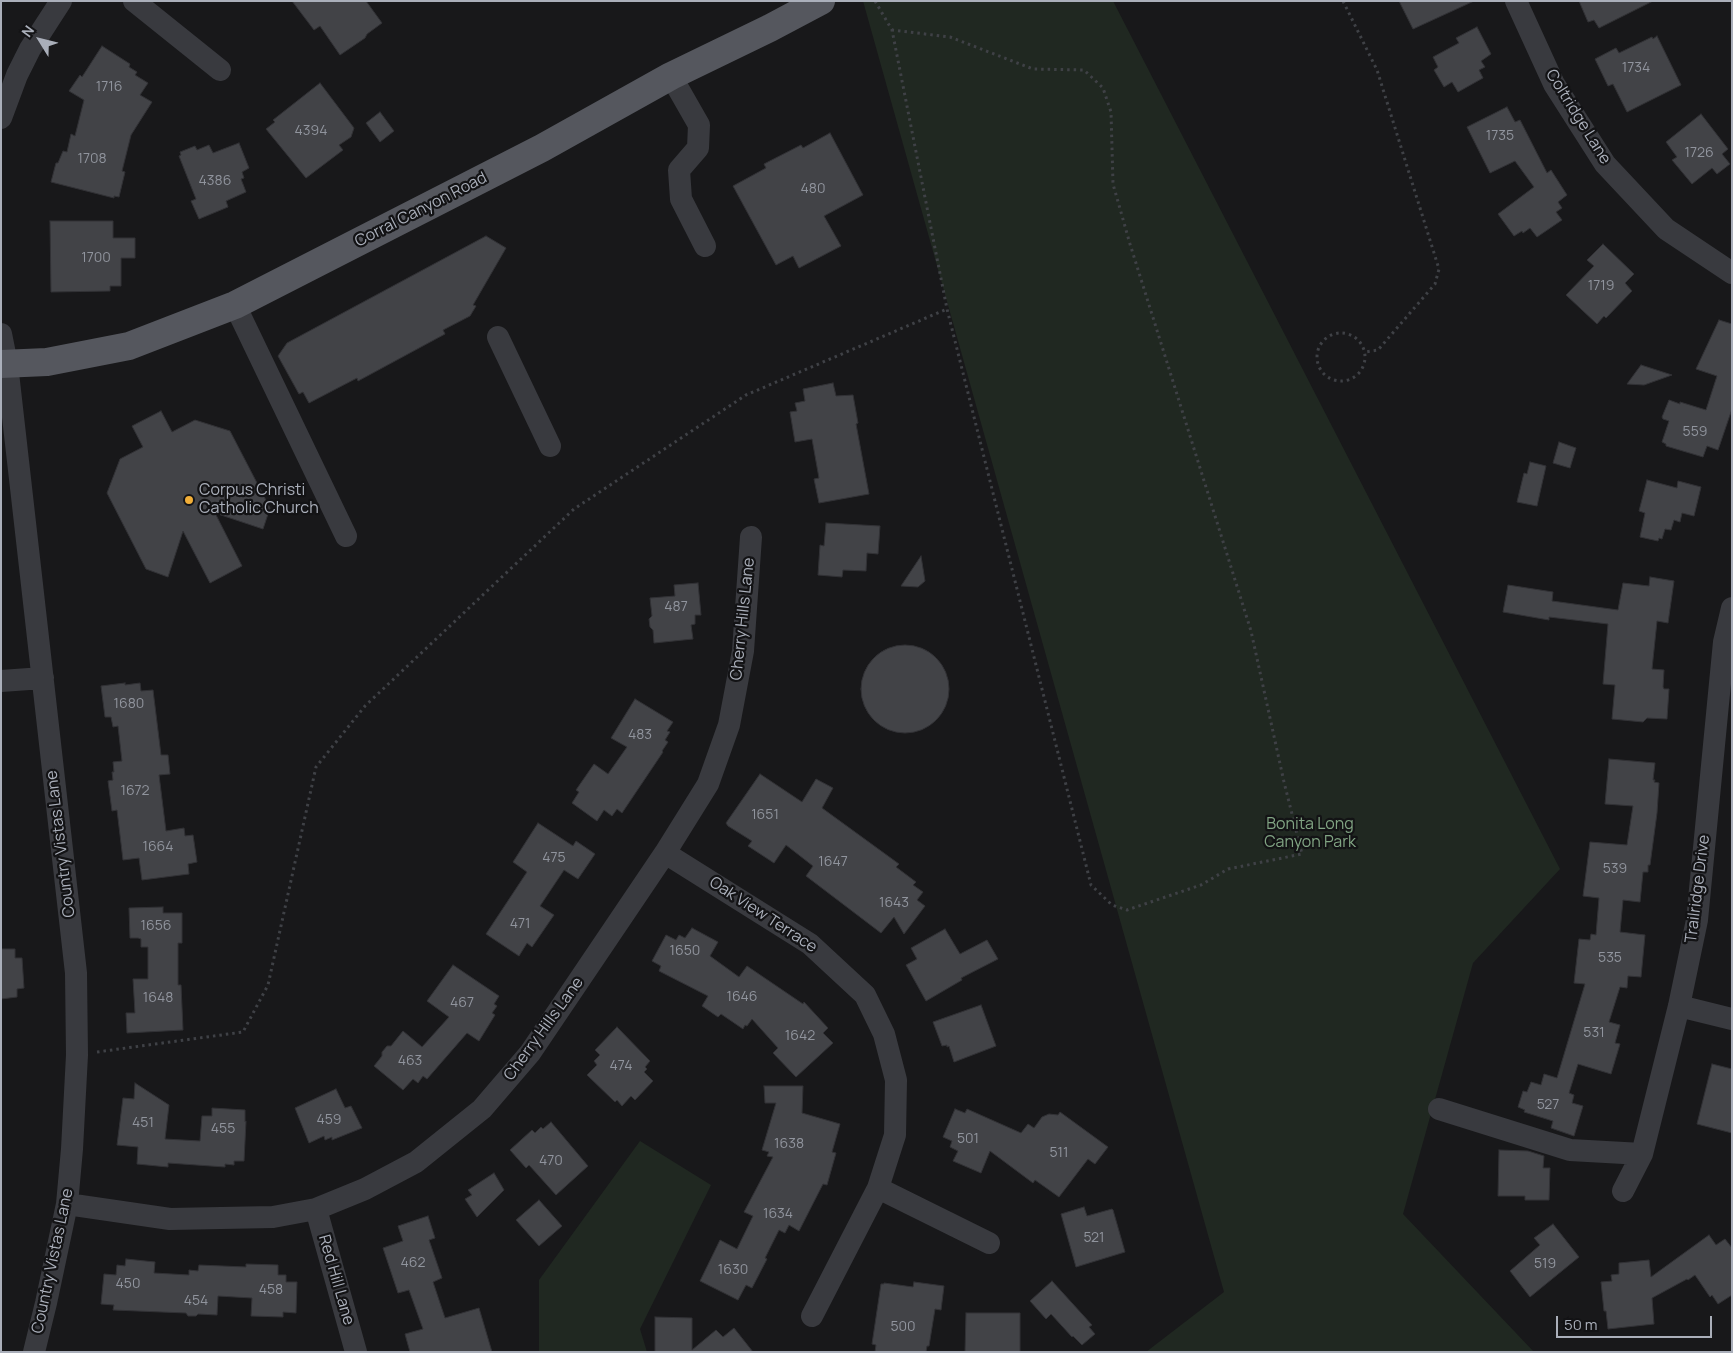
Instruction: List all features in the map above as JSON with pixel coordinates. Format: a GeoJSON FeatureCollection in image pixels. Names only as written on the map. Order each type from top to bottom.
{"type":"FeatureCollection","features":[{"type":"Feature","properties":{"kind":"main road","name":"Corral Canyon Road"},"geometry":{"type":"LineString","coordinates":[[4,364],[47,362],[129,346],[235,305],[542,148],[671,76],[821,1]]}},
{"type":"Feature","properties":{"kind":"street"},"geometry":{"type":"LineString","coordinates":[[1,118],[17,75],[30,49],[44,24],[61,1]]}},
{"type":"Feature","properties":{"kind":"street"},"geometry":{"type":"LineString","coordinates":[[134,1],[220,70]]}},
{"type":"Feature","properties":{"kind":"street","name":"Coltridge Lane"},"geometry":{"type":"LineString","coordinates":[[1516,1],[1554,84],[1605,164],[1666,229],[1732,273]]}},
{"type":"Feature","properties":{"kind":"street"},"geometry":{"type":"LineString","coordinates":[[671,76],[699,125],[698,148],[679,170],[681,200],[705,246]]}},
{"type":"Feature","properties":{"kind":"street"},"geometry":{"type":"LineString","coordinates":[[235,305],[346,536]]}},
{"type":"Feature","properties":{"kind":"street","name":"Country Vistas Lane"},"geometry":{"type":"LineString","coordinates":[[1,334],[43,678],[76,973],[77,1055],[67,1204],[34,1352]]}},
{"type":"Feature","properties":{"kind":"street"},"geometry":{"type":"LineString","coordinates":[[498,337],[550,446]]}},
{"type":"Feature","properties":{"kind":"street","name":"Cherry Hills Lane"},"geometry":{"type":"LineString","coordinates":[[67,1204],[170,1219],[273,1217],[316,1209],[365,1189],[416,1162],[482,1109],[530,1053],[665,852],[708,784],[729,725],[743,651],[751,537]]}},
{"type":"Feature","properties":{"kind":"street","name":"Trailridge Drive"},"geometry":{"type":"LineString","coordinates":[[1623,1191],[1642,1154],[1679,1006],[1697,920],[1724,642],[1732,608]]}},
{"type":"Feature","properties":{"kind":"street"},"geometry":{"type":"LineString","coordinates":[[1,681],[43,678]]}},
{"type":"Feature","properties":{"kind":"street","name":"Oak View Terrace"},"geometry":{"type":"LineString","coordinates":[[665,852],[810,944],[865,995],[884,1034],[896,1080],[894,1135],[878,1188],[812,1316]]}},
{"type":"Feature","properties":{"kind":"street"},"geometry":{"type":"LineString","coordinates":[[1679,1006],[1732,1019]]}},
{"type":"Feature","properties":{"kind":"street"},"geometry":{"type":"LineString","coordinates":[[1439,1109],[1570,1150],[1642,1154]]}},
{"type":"Feature","properties":{"kind":"street"},"geometry":{"type":"LineString","coordinates":[[878,1188],[990,1243]]}},
{"type":"Feature","properties":{"kind":"street","name":"Red Hill Lane"},"geometry":{"type":"LineString","coordinates":[[316,1209],[356,1352]]}},
{"type":"Feature","properties":{"kind":"path"},"geometry":{"type":"LineString","coordinates":[[875,1],[892,30],[947,309],[1092,885],[1112,905],[1127,910],[1201,885],[1228,869],[1302,854],[1251,631],[1133,254],[1113,184],[1111,112],[1103,88],[1084,70],[1033,69],[950,37],[892,30]]}},
{"type":"Feature","properties":{"kind":"path"},"geometry":{"type":"LineString","coordinates":[[1343,1],[1377,70],[1439,269],[1435,284],[1378,350],[1365,352]]}},
{"type":"Feature","properties":{"kind":"path"},"geometry":{"type":"LineString","coordinates":[[77,1055],[243,1032],[268,985],[316,767],[366,706],[574,509],[746,395],[947,309]]}},
{"type":"Feature","properties":{"kind":"path"},"geometry":{"type":"LineString","coordinates":[[1349,334],[1356,338],[1365,352],[1363,369],[1350,380],[1334,380],[1326,376],[1318,363],[1320,346],[1332,335],[1349,334]]}},
{"type":"Feature","properties":{"kind":"green space","name":"Bonita Long Canyon Park"},"geometry":{"type":"Polygon","coordinates":[[[863,1],[1113,1],[1560,869],[1473,963],[1403,1214],[1534,1352],[1146,1352],[1224,1292],[863,1]]]}},
{"type":"Feature","properties":{"kind":"green space"},"geometry":{"type":"Polygon","coordinates":[[[640,1141],[711,1185],[640,1329],[647,1352],[539,1352],[539,1280],[640,1141]]]}},
{"type":"Feature","properties":{"kind":"building"},"geometry":{"type":"Polygon","coordinates":[[[292,1],[366,1],[382,23],[367,34],[365,38],[340,55],[320,26],[314,30],[292,1]]]}},
{"type":"Feature","properties":{"kind":"building"},"geometry":{"type":"Polygon","coordinates":[[[1399,1],[1474,1],[1413,29],[1399,1]]]}},
{"type":"Feature","properties":{"kind":"building"},"geometry":{"type":"Polygon","coordinates":[[[1579,1],[1653,1],[1599,28],[1594,20],[1588,22],[1579,1]]]}},
{"type":"Feature","properties":{"kind":"building"},"geometry":{"type":"Polygon","coordinates":[[[1477,27],[1491,54],[1481,61],[1485,67],[1479,70],[1483,78],[1458,92],[1452,82],[1444,87],[1434,70],[1438,67],[1433,57],[1459,43],[1456,38],[1477,27]]]}},
{"type":"Feature","properties":{"kind":"building"},"geometry":{"type":"Polygon","coordinates":[[[1657,36],[1681,85],[1627,112],[1613,84],[1608,86],[1595,59],[1616,48],[1619,53],[1657,36]]]}},
{"type":"Feature","properties":{"kind":"building"},"geometry":{"type":"Polygon","coordinates":[[[102,46],[130,64],[129,67],[137,72],[135,75],[148,83],[140,95],[152,102],[131,135],[122,171],[125,172],[119,197],[114,196],[114,198],[51,182],[56,163],[58,163],[63,151],[67,152],[71,134],[75,136],[84,100],[69,91],[80,75],[82,77],[102,46]]]}},
{"type":"Feature","properties":{"kind":"building"},"geometry":{"type":"Polygon","coordinates":[[[320,83],[354,128],[351,137],[339,145],[343,150],[306,178],[266,129],[275,122],[273,120],[320,83]]]}},
{"type":"Feature","properties":{"kind":"building"},"geometry":{"type":"Polygon","coordinates":[[[1507,107],[1515,122],[1520,120],[1547,173],[1551,170],[1567,195],[1558,202],[1562,208],[1556,212],[1562,220],[1537,237],[1530,228],[1514,236],[1498,214],[1534,187],[1515,161],[1490,173],[1467,127],[1507,107]]]}},
{"type":"Feature","properties":{"kind":"building"},"geometry":{"type":"Polygon","coordinates":[[[380,112],[394,131],[380,142],[366,123],[380,112]]]}},
{"type":"Feature","properties":{"kind":"building"},"geometry":{"type":"Polygon","coordinates":[[[1701,114],[1728,149],[1722,154],[1730,164],[1717,174],[1712,168],[1692,184],[1672,160],[1677,157],[1666,142],[1701,114]]]}},
{"type":"Feature","properties":{"kind":"building"},"geometry":{"type":"Polygon","coordinates":[[[830,133],[863,195],[824,216],[841,246],[799,268],[793,256],[776,265],[733,186],[766,168],[764,164],[801,145],[803,148],[830,133]]]}},
{"type":"Feature","properties":{"kind":"building"},"geometry":{"type":"Polygon","coordinates":[[[239,143],[249,168],[242,172],[244,178],[241,179],[246,192],[226,201],[228,207],[199,219],[191,201],[196,199],[179,156],[181,155],[180,152],[195,146],[197,150],[209,145],[213,153],[239,143]]]}},
{"type":"Feature","properties":{"kind":"building"},"geometry":{"type":"Polygon","coordinates":[[[50,221],[113,221],[113,238],[135,238],[135,258],[121,258],[121,286],[110,286],[110,291],[51,292],[50,221]]]}},
{"type":"Feature","properties":{"kind":"building"},"geometry":{"type":"Polygon","coordinates":[[[486,236],[506,248],[473,305],[476,306],[470,316],[443,330],[445,334],[358,381],[357,378],[309,403],[303,392],[299,394],[278,356],[287,343],[486,236]]]}},
{"type":"Feature","properties":{"kind":"building"},"geometry":{"type":"Polygon","coordinates":[[[1603,244],[1634,274],[1625,283],[1632,291],[1606,318],[1604,316],[1597,324],[1566,295],[1594,266],[1587,260],[1603,244]]]}},
{"type":"Feature","properties":{"kind":"building"},"geometry":{"type":"Polygon","coordinates":[[[1719,320],[1732,324],[1732,409],[1718,450],[1707,446],[1703,457],[1666,446],[1662,442],[1669,421],[1662,417],[1669,400],[1706,410],[1717,376],[1696,369],[1719,320]]]}},
{"type":"Feature","properties":{"kind":"building"},"geometry":{"type":"Polygon","coordinates":[[[1641,365],[1672,375],[1644,385],[1627,384],[1641,365]]]}},
{"type":"Feature","properties":{"kind":"building"},"geometry":{"type":"Polygon","coordinates":[[[833,383],[836,396],[853,395],[858,423],[856,424],[869,494],[819,503],[814,479],[819,478],[812,439],[795,442],[790,412],[797,411],[795,403],[805,401],[803,389],[833,383]]]}},
{"type":"Feature","properties":{"kind":"building","name":"Corpus Christi Catholic Church"},"geometry":{"type":"Polygon","coordinates":[[[161,411],[172,432],[195,420],[230,431],[270,508],[263,529],[215,513],[242,566],[210,583],[183,531],[168,577],[146,569],[107,493],[120,459],[143,447],[132,426],[161,411]]]}},
{"type":"Feature","properties":{"kind":"building"},"geometry":{"type":"Polygon","coordinates":[[[1559,442],[1576,448],[1570,468],[1553,463],[1559,442]]]}},
{"type":"Feature","properties":{"kind":"building"},"geometry":{"type":"Polygon","coordinates":[[[1530,462],[1546,466],[1537,506],[1517,502],[1524,473],[1527,474],[1530,462]]]}},
{"type":"Feature","properties":{"kind":"building"},"geometry":{"type":"Polygon","coordinates":[[[1647,480],[1677,488],[1678,481],[1701,487],[1694,516],[1682,513],[1680,522],[1674,520],[1671,530],[1665,529],[1662,539],[1659,538],[1658,541],[1640,537],[1645,513],[1639,511],[1647,480]]]}},
{"type":"Feature","properties":{"kind":"building"},"geometry":{"type":"Polygon","coordinates":[[[826,523],[880,526],[878,554],[867,553],[866,571],[843,570],[842,577],[818,575],[820,545],[824,546],[826,523]]]}},
{"type":"Feature","properties":{"kind":"building"},"geometry":{"type":"Polygon","coordinates":[[[921,556],[925,581],[918,587],[901,586],[921,556]]]}},
{"type":"Feature","properties":{"kind":"building"},"geometry":{"type":"Polygon","coordinates":[[[1650,577],[1674,581],[1668,623],[1657,621],[1652,669],[1664,670],[1663,687],[1664,689],[1669,689],[1667,719],[1647,718],[1643,722],[1612,719],[1615,685],[1603,684],[1608,624],[1549,617],[1549,620],[1503,612],[1508,585],[1553,592],[1552,601],[1618,610],[1623,583],[1649,586],[1650,577]]]}},
{"type":"Feature","properties":{"kind":"building"},"geometry":{"type":"Polygon","coordinates":[[[698,583],[701,615],[695,615],[695,624],[691,625],[693,639],[654,643],[653,630],[650,627],[649,619],[652,616],[650,598],[675,596],[674,585],[698,583]]]}},
{"type":"Feature","properties":{"kind":"building"},"geometry":{"type":"Polygon","coordinates":[[[905,645],[922,648],[930,652],[942,664],[946,672],[949,689],[946,706],[942,714],[930,726],[922,730],[905,733],[888,730],[880,726],[868,714],[864,706],[861,689],[864,672],[868,664],[880,652],[888,648],[905,645]]]}},
{"type":"Feature","properties":{"kind":"building"},"geometry":{"type":"Polygon","coordinates":[[[125,683],[125,685],[140,683],[141,691],[153,690],[161,755],[168,755],[170,774],[159,775],[166,831],[184,828],[185,836],[193,835],[197,862],[188,864],[189,874],[142,880],[139,858],[123,860],[117,810],[112,811],[108,781],[113,780],[113,762],[122,761],[118,726],[113,727],[111,717],[105,717],[101,686],[125,683]]]}},
{"type":"Feature","properties":{"kind":"building"},"geometry":{"type":"Polygon","coordinates":[[[635,699],[673,722],[667,731],[670,732],[665,740],[668,742],[622,813],[617,809],[612,816],[604,810],[597,821],[572,803],[579,792],[576,790],[594,764],[608,774],[627,747],[611,738],[635,699]]]}},
{"type":"Feature","properties":{"kind":"building"},"geometry":{"type":"Polygon","coordinates":[[[1609,759],[1655,763],[1653,780],[1659,783],[1657,813],[1650,865],[1648,865],[1648,872],[1643,872],[1640,902],[1623,900],[1620,932],[1645,935],[1641,977],[1628,976],[1627,988],[1620,987],[1609,1022],[1620,1025],[1615,1043],[1620,1044],[1611,1074],[1578,1064],[1569,1093],[1574,1095],[1572,1103],[1583,1106],[1574,1136],[1551,1128],[1553,1121],[1524,1112],[1525,1110],[1518,1107],[1523,1091],[1527,1092],[1531,1082],[1541,1085],[1544,1074],[1557,1078],[1585,984],[1574,983],[1579,939],[1590,940],[1591,934],[1596,935],[1599,898],[1583,896],[1590,842],[1627,845],[1633,806],[1605,804],[1609,759]]]}},
{"type":"Feature","properties":{"kind":"building"},"geometry":{"type":"Polygon","coordinates":[[[760,774],[802,802],[816,779],[833,788],[822,808],[899,864],[896,867],[916,882],[913,885],[923,892],[917,900],[925,906],[904,934],[894,917],[881,933],[806,876],[813,866],[786,845],[774,863],[748,846],[752,841],[728,826],[726,823],[760,774]]]}},
{"type":"Feature","properties":{"kind":"building"},"geometry":{"type":"Polygon","coordinates":[[[538,823],[573,846],[576,841],[595,854],[578,879],[564,870],[540,906],[554,915],[532,947],[527,943],[519,956],[486,934],[527,872],[513,862],[538,823]]]}},
{"type":"Feature","properties":{"kind":"building"},"geometry":{"type":"Polygon","coordinates":[[[163,907],[163,913],[182,913],[182,943],[178,943],[178,985],[181,985],[183,1030],[127,1033],[126,1013],[135,1013],[133,979],[148,979],[148,947],[141,947],[141,939],[130,938],[129,908],[163,907]]]}},
{"type":"Feature","properties":{"kind":"building"},"geometry":{"type":"Polygon","coordinates":[[[692,928],[718,942],[710,956],[739,977],[747,966],[803,1004],[804,1002],[828,1028],[823,1033],[833,1043],[796,1077],[773,1053],[778,1048],[752,1019],[743,1029],[721,1014],[718,1017],[702,1006],[708,996],[659,971],[661,966],[652,961],[666,935],[676,940],[679,935],[685,938],[692,928]]]}},
{"type":"Feature","properties":{"kind":"building"},"geometry":{"type":"Polygon","coordinates":[[[945,929],[960,954],[987,940],[998,959],[961,978],[962,980],[926,1001],[906,965],[917,959],[911,948],[945,929]]]}},
{"type":"Feature","properties":{"kind":"building"},"geometry":{"type":"Polygon","coordinates":[[[1,949],[15,949],[15,958],[22,958],[24,988],[17,989],[17,997],[1,999],[1,949]]]}},
{"type":"Feature","properties":{"kind":"building"},"geometry":{"type":"Polygon","coordinates":[[[453,965],[499,996],[494,1004],[497,1006],[492,1013],[495,1015],[479,1041],[467,1033],[427,1079],[423,1076],[418,1083],[413,1079],[403,1090],[374,1066],[382,1056],[382,1052],[387,1046],[391,1046],[403,1031],[422,1047],[449,1017],[427,1001],[453,965]]]}},
{"type":"Feature","properties":{"kind":"building"},"geometry":{"type":"Polygon","coordinates":[[[981,1005],[996,1046],[954,1062],[949,1046],[942,1046],[933,1022],[981,1005]]]}},
{"type":"Feature","properties":{"kind":"building"},"geometry":{"type":"Polygon","coordinates":[[[617,1027],[650,1061],[645,1067],[647,1069],[644,1072],[653,1081],[635,1100],[631,1096],[622,1106],[617,1100],[615,1102],[587,1075],[597,1065],[594,1061],[600,1055],[595,1050],[617,1027]]]}},
{"type":"Feature","properties":{"kind":"building"},"geometry":{"type":"Polygon","coordinates":[[[1712,1064],[1732,1069],[1732,1133],[1697,1124],[1712,1064]]]}},
{"type":"Feature","properties":{"kind":"building"},"geometry":{"type":"Polygon","coordinates":[[[135,1083],[169,1105],[165,1139],[200,1141],[202,1116],[212,1116],[212,1108],[245,1110],[244,1161],[234,1161],[234,1165],[225,1164],[225,1167],[168,1163],[168,1167],[137,1164],[138,1147],[117,1145],[123,1098],[134,1099],[135,1083]]]}},
{"type":"Feature","properties":{"kind":"building"},"geometry":{"type":"Polygon","coordinates":[[[764,1086],[803,1086],[802,1113],[840,1124],[832,1152],[836,1153],[827,1185],[823,1184],[799,1231],[789,1225],[785,1233],[779,1230],[752,1288],[746,1285],[738,1300],[700,1281],[720,1240],[737,1249],[753,1216],[744,1212],[773,1157],[767,1156],[769,1152],[762,1150],[776,1103],[765,1103],[764,1086]]]}},
{"type":"Feature","properties":{"kind":"building"},"geometry":{"type":"Polygon","coordinates":[[[336,1089],[345,1108],[351,1106],[362,1128],[332,1140],[332,1137],[325,1140],[324,1136],[309,1143],[295,1108],[336,1089]]]}},
{"type":"Feature","properties":{"kind":"building"},"geometry":{"type":"Polygon","coordinates":[[[955,1109],[965,1113],[967,1109],[1021,1133],[1028,1124],[1034,1128],[1042,1117],[1049,1114],[1058,1115],[1060,1112],[1108,1147],[1095,1164],[1088,1159],[1059,1197],[1035,1180],[1033,1183],[990,1151],[981,1173],[953,1161],[958,1151],[950,1147],[952,1141],[943,1137],[955,1109]]]}},
{"type":"Feature","properties":{"kind":"building"},"geometry":{"type":"Polygon","coordinates":[[[551,1122],[588,1166],[556,1195],[529,1165],[526,1168],[510,1150],[532,1130],[535,1133],[541,1127],[543,1129],[551,1122]]]}},
{"type":"Feature","properties":{"kind":"building"},"geometry":{"type":"Polygon","coordinates":[[[1499,1150],[1528,1151],[1544,1156],[1543,1168],[1550,1168],[1549,1200],[1525,1200],[1525,1196],[1498,1196],[1499,1150]]]}},
{"type":"Feature","properties":{"kind":"building"},"geometry":{"type":"Polygon","coordinates":[[[494,1173],[504,1190],[477,1217],[465,1199],[472,1195],[468,1190],[494,1173]]]}},
{"type":"Feature","properties":{"kind":"building"},"geometry":{"type":"Polygon","coordinates":[[[539,1200],[562,1226],[539,1246],[516,1220],[539,1200]]]}},
{"type":"Feature","properties":{"kind":"building"},"geometry":{"type":"Polygon","coordinates":[[[1084,1207],[1087,1216],[1113,1210],[1125,1252],[1076,1267],[1061,1214],[1084,1207]]]}},
{"type":"Feature","properties":{"kind":"building"},"geometry":{"type":"Polygon","coordinates":[[[428,1216],[435,1238],[429,1240],[442,1278],[433,1282],[445,1318],[479,1308],[492,1352],[410,1352],[405,1334],[423,1329],[409,1290],[398,1293],[383,1248],[403,1241],[398,1226],[428,1216]]]}},
{"type":"Feature","properties":{"kind":"building"},"geometry":{"type":"Polygon","coordinates":[[[1553,1224],[1579,1257],[1530,1297],[1510,1271],[1540,1245],[1534,1238],[1553,1224]]]}},
{"type":"Feature","properties":{"kind":"building"},"geometry":{"type":"Polygon","coordinates":[[[1709,1235],[1716,1245],[1725,1239],[1732,1248],[1732,1295],[1718,1304],[1712,1295],[1710,1297],[1695,1275],[1652,1298],[1654,1324],[1608,1329],[1601,1282],[1612,1281],[1611,1275],[1619,1274],[1619,1263],[1649,1260],[1651,1277],[1709,1235]]]}},
{"type":"Feature","properties":{"kind":"building"},"geometry":{"type":"Polygon","coordinates":[[[126,1259],[155,1262],[154,1273],[189,1275],[189,1270],[198,1271],[199,1265],[246,1267],[246,1264],[278,1265],[278,1275],[286,1275],[286,1282],[297,1282],[296,1313],[283,1312],[283,1317],[251,1316],[252,1298],[218,1296],[217,1315],[198,1314],[196,1316],[188,1316],[186,1313],[113,1310],[114,1305],[101,1304],[104,1274],[116,1275],[117,1265],[125,1266],[126,1259]]]}},
{"type":"Feature","properties":{"kind":"building"},"geometry":{"type":"Polygon","coordinates":[[[1052,1281],[1092,1325],[1089,1327],[1095,1334],[1082,1345],[1051,1314],[1046,1319],[1030,1301],[1052,1281]]]}},
{"type":"Feature","properties":{"kind":"building"},"geometry":{"type":"Polygon","coordinates":[[[914,1282],[944,1286],[941,1310],[935,1309],[929,1346],[927,1346],[926,1352],[875,1352],[876,1345],[872,1344],[881,1284],[913,1287],[914,1282]]]}},
{"type":"Feature","properties":{"kind":"building"},"geometry":{"type":"Polygon","coordinates":[[[966,1313],[1020,1313],[1020,1352],[965,1352],[966,1313]]]}},
{"type":"Feature","properties":{"kind":"building"},"geometry":{"type":"Polygon","coordinates":[[[655,1317],[692,1318],[692,1350],[716,1330],[723,1337],[734,1328],[753,1352],[655,1352],[655,1317]]]}},
{"type":"Feature","properties":{"kind":"place","name":"Corpus Christi Catholic Church"},"geometry":{"type":"Point","coordinates":[189,500]}}]}
